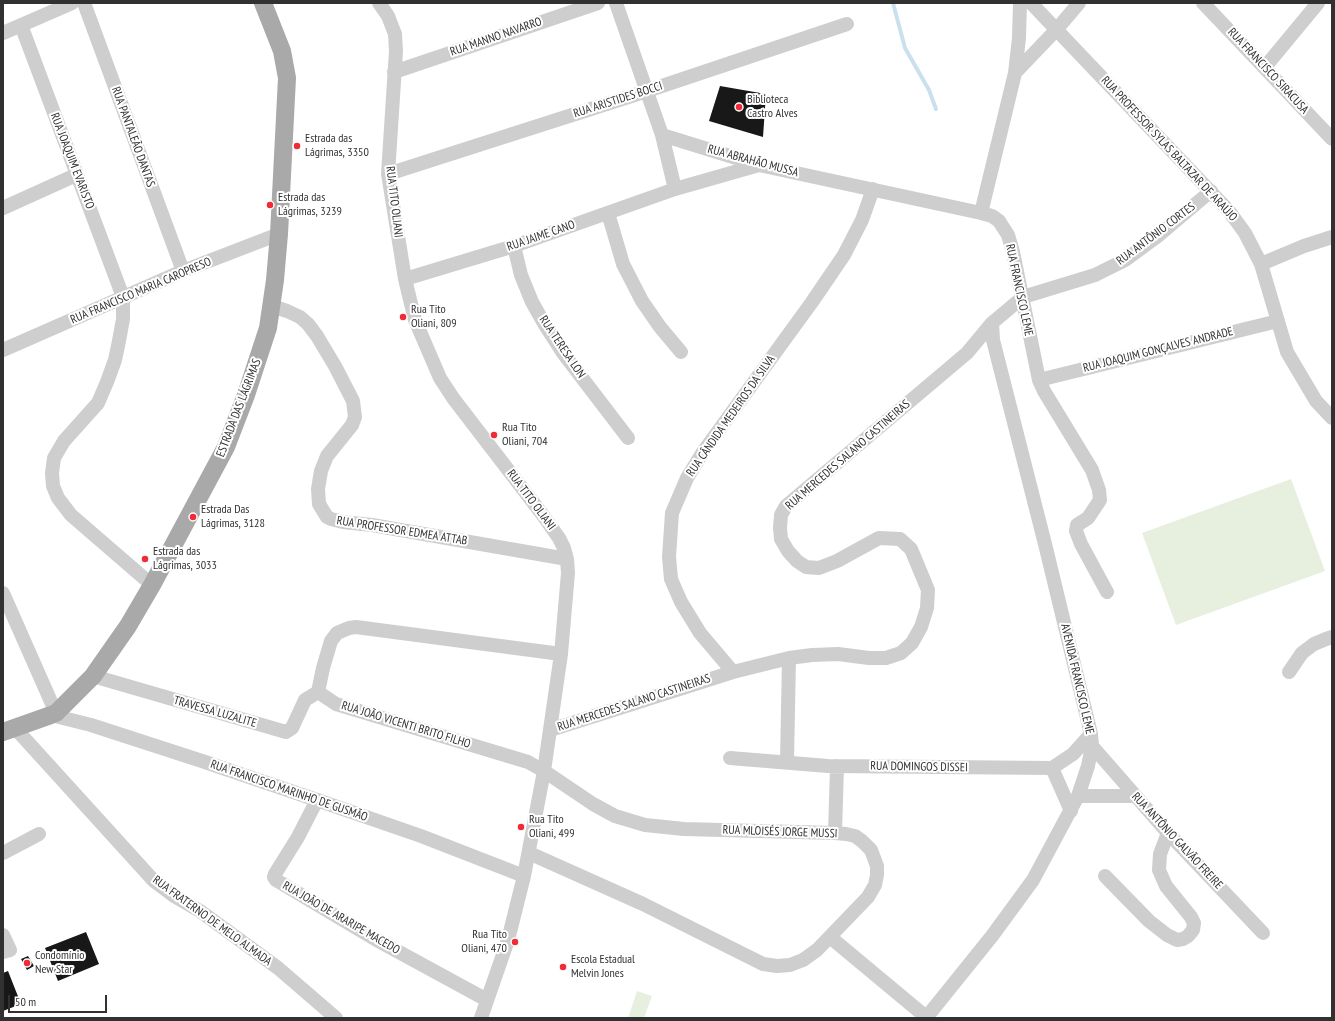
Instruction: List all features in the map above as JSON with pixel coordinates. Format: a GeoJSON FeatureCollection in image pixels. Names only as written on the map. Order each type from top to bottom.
{"type":"FeatureCollection","features":[{"type":"Feature","properties":{"kind":"main road","name":"ESTRADA DAS LÁGRIMAS"},"geometry":{"type":"LineString","coordinates":[[9,730],[53,714],[93,676],[128,626],[152,585],[226,447],[268,328],[272,306],[279,234],[287,78],[282,51],[263,3]]}},
{"type":"Feature","properties":{"kind":"street"},"geometry":{"type":"LineString","coordinates":[[3,33],[72,3]]}},
{"type":"Feature","properties":{"kind":"street","name":"RUA PANTALEÃO DANTAS"},"geometry":{"type":"LineString","coordinates":[[84,3],[183,271]]}},
{"type":"Feature","properties":{"kind":"street","name":"RUA TITO OLIANI"},"geometry":{"type":"LineString","coordinates":[[380,3],[388,16],[395,34],[396,51],[388,174],[405,279],[415,320],[440,378],[453,398],[559,538],[567,559],[568,573],[561,654],[544,771],[529,852],[508,940],[480,1018]]}},
{"type":"Feature","properties":{"kind":"street","name":"RUA MANNO NAVARRO"},"geometry":{"type":"LineString","coordinates":[[394,72],[598,3]]}},
{"type":"Feature","properties":{"kind":"street"},"geometry":{"type":"LineString","coordinates":[[616,3],[662,135],[675,189]]}},
{"type":"Feature","properties":{"kind":"street"},"geometry":{"type":"LineString","coordinates":[[981,213],[1015,73],[1019,38],[1020,3]]}},
{"type":"Feature","properties":{"kind":"street","name":"RUA PROFESSOR SYLAS BALTAZAR DE ARAÚJO"},"geometry":{"type":"LineString","coordinates":[[1031,3],[1230,211],[1245,233],[1261,264],[1287,352],[1316,401],[1332,418]]}},
{"type":"Feature","properties":{"kind":"street"},"geometry":{"type":"LineString","coordinates":[[1015,73],[1057,29],[1079,3]]}},
{"type":"Feature","properties":{"kind":"street","name":"RUA FRANCISCO SIRACUSA"},"geometry":{"type":"LineString","coordinates":[[1203,3],[1332,139]]}},
{"type":"Feature","properties":{"kind":"street"},"geometry":{"type":"LineString","coordinates":[[1265,67],[1318,3]]}},
{"type":"Feature","properties":{"kind":"street","name":"RUA ARISTIDES BOCCI"},"geometry":{"type":"LineString","coordinates":[[388,174],[647,91],[847,24]]}},
{"type":"Feature","properties":{"kind":"street","name":"RUA JOAQUIM EVARISTO"},"geometry":{"type":"LineString","coordinates":[[21,25],[123,297]]}},
{"type":"Feature","properties":{"kind":"street","name":"RUA ABRAHÃO MUSSA"},"geometry":{"type":"LineString","coordinates":[[662,135],[759,165],[981,213]]}},
{"type":"Feature","properties":{"kind":"street","name":"RUA JAIME CANO"},"geometry":{"type":"LineString","coordinates":[[405,279],[514,246],[675,189],[759,165]]}},
{"type":"Feature","properties":{"kind":"street"},"geometry":{"type":"LineString","coordinates":[[3,208],[76,175]]}},
{"type":"Feature","properties":{"kind":"street","name":"RUA CÂNDIDA MEDEIROS DA SILVA"},"geometry":{"type":"LineString","coordinates":[[733,672],[700,633],[681,602],[671,579],[669,557],[672,514],[687,478],[703,452],[812,302],[844,255],[862,220],[873,189]]}},
{"type":"Feature","properties":{"kind":"street","name":"RUA ANTÔNIO CORTES"},"geometry":{"type":"LineString","coordinates":[[992,323],[1023,297],[1095,275],[1125,260],[1165,230],[1211,192]]}},
{"type":"Feature","properties":{"kind":"street"},"geometry":{"type":"LineString","coordinates":[[608,213],[623,264],[642,301],[660,327],[681,352]]}},
{"type":"Feature","properties":{"kind":"street","name":"RUA FRANCISCO LEME"},"geometry":{"type":"LineString","coordinates":[[981,213],[992,216],[999,221],[1008,235],[1023,297],[1029,336],[1039,380],[1044,391],[1092,470],[1100,490],[1100,500],[1088,518],[1078,525],[1076,531],[1081,544],[1106,592]]}},
{"type":"Feature","properties":{"kind":"street","name":"RUA FRANCISCO MARIA CAROPRESO"},"geometry":{"type":"LineString","coordinates":[[3,350],[183,271],[279,234]]}},
{"type":"Feature","properties":{"kind":"street"},"geometry":{"type":"LineString","coordinates":[[1261,264],[1304,246],[1332,237]]}},
{"type":"Feature","properties":{"kind":"street","name":"RUA TERESA LON"},"geometry":{"type":"LineString","coordinates":[[514,246],[521,275],[532,302],[545,325],[563,353],[628,438]]}},
{"type":"Feature","properties":{"kind":"street"},"geometry":{"type":"LineString","coordinates":[[123,297],[123,319],[119,341],[115,360],[107,382],[98,403],[64,441],[54,458],[52,473],[53,486],[58,498],[71,515],[152,585]]}},
{"type":"Feature","properties":{"kind":"street","name":"RUA PROFESSOR EDMEA ATTAB"},"geometry":{"type":"LineString","coordinates":[[272,306],[300,317],[308,324],[335,366],[353,401],[355,417],[352,425],[327,456],[321,471],[318,489],[319,504],[327,517],[343,522],[372,525],[567,559]]}},
{"type":"Feature","properties":{"kind":"street","name":"RUA JOAQUIM GONÇALVES ANDRADE"},"geometry":{"type":"LineString","coordinates":[[1039,380],[1278,321]]}},
{"type":"Feature","properties":{"kind":"street","name":"RUA MERCEDES SALANO CASTINEIRAS"},"geometry":{"type":"LineString","coordinates":[[550,730],[733,672],[789,658],[838,654],[869,658],[886,658],[901,653],[912,643],[921,627],[928,608],[928,590],[911,549],[900,539],[879,538],[837,561],[819,568],[806,567],[797,561],[788,551],[781,539],[781,515],[786,506],[796,496],[967,353],[992,323]]}},
{"type":"Feature","properties":{"kind":"street","name":"AVENIDA FRANCISCO LEME"},"geometry":{"type":"LineString","coordinates":[[926,1018],[992,936],[1033,880],[1078,796],[1088,766],[1091,740],[1045,544],[993,340],[992,323]]}},
{"type":"Feature","properties":{"kind":"street"},"geometry":{"type":"LineString","coordinates":[[3,593],[53,714]]}},
{"type":"Feature","properties":{"kind":"street"},"geometry":{"type":"LineString","coordinates":[[318,692],[331,641],[337,633],[349,628],[356,627],[561,654]]}},
{"type":"Feature","properties":{"kind":"street"},"geometry":{"type":"LineString","coordinates":[[1289,672],[1302,653],[1314,644],[1332,638]]}},
{"type":"Feature","properties":{"kind":"street"},"geometry":{"type":"LineString","coordinates":[[787,762],[789,658]]}},
{"type":"Feature","properties":{"kind":"street","name":"TRAVESSA LUZALITE"},"geometry":{"type":"LineString","coordinates":[[93,676],[286,732],[292,728],[305,700],[318,692]]}},
{"type":"Feature","properties":{"kind":"street","name":"RUA JOÃO VICENTI BRITO FILHO"},"geometry":{"type":"LineString","coordinates":[[318,692],[336,704],[528,762],[544,771]]}},
{"type":"Feature","properties":{"kind":"street","name":"RUA FRANCISCO MARINHO DE GUSMÃO"},"geometry":{"type":"LineString","coordinates":[[53,714],[113,732],[317,800],[421,836],[524,876]]}},
{"type":"Feature","properties":{"kind":"street","name":"RUA FRATERNO DE MELO ALMADA"},"geometry":{"type":"LineString","coordinates":[[9,730],[154,881],[174,896],[200,911],[265,958],[336,1018]]}},
{"type":"Feature","properties":{"kind":"street"},"geometry":{"type":"LineString","coordinates":[[1071,811],[1052,768],[1091,740]]}},
{"type":"Feature","properties":{"kind":"street","name":"RUA ANTÔNIO GALVÃO FREIRE"},"geometry":{"type":"LineString","coordinates":[[1091,740],[1135,796],[1263,933]]}},
{"type":"Feature","properties":{"kind":"street","name":"RUA DOMINGOS DISSEI"},"geometry":{"type":"LineString","coordinates":[[730,758],[837,766],[1052,768]]}},
{"type":"Feature","properties":{"kind":"street"},"geometry":{"type":"LineString","coordinates":[[835,833],[837,766]]}},
{"type":"Feature","properties":{"kind":"street","name":"RUA MLOISÉS JORGE MUSSI"},"geometry":{"type":"LineString","coordinates":[[529,852],[643,904],[763,964],[777,966],[790,965],[803,960],[817,950],[868,897],[875,885],[877,875],[877,866],[867,845],[855,836],[835,833],[684,829],[645,825],[615,816],[544,771]]}},
{"type":"Feature","properties":{"kind":"street"},"geometry":{"type":"LineString","coordinates":[[1078,796],[1135,796]]}},
{"type":"Feature","properties":{"kind":"street","name":"RUA JOÃO DE ARARIPE MACEDO"},"geometry":{"type":"LineString","coordinates":[[317,800],[298,837],[274,874],[276,880],[375,939],[487,1000]]}},
{"type":"Feature","properties":{"kind":"street"},"geometry":{"type":"LineString","coordinates":[[1104,876],[1149,921],[1167,935],[1177,940],[1188,936],[1193,930],[1194,924],[1191,917],[1166,886],[1159,870],[1160,854],[1168,833]]}},
{"type":"Feature","properties":{"kind":"street"},"geometry":{"type":"LineString","coordinates":[[3,853],[39,834]]}},
{"type":"Feature","properties":{"kind":"street"},"geometry":{"type":"LineString","coordinates":[[3,935],[7,951]]}},
{"type":"Feature","properties":{"kind":"street"},"geometry":{"type":"LineString","coordinates":[[830,937],[926,1018]]}},
{"type":"Feature","properties":{"kind":"green space"},"geometry":{"type":"Polygon","coordinates":[[[1291,479],[1325,571],[1176,625],[1142,533],[1291,479]]]}},
{"type":"Feature","properties":{"kind":"green space"},"geometry":{"type":"Polygon","coordinates":[[[637,991],[652,996],[644,1018],[628,1018],[637,991]]]}},
{"type":"Feature","properties":{"kind":"building","name":"Biblioteca Castro Alves"},"geometry":{"type":"Polygon","coordinates":[[[720,86],[766,94],[763,137],[709,121],[720,86]]]}},
{"type":"Feature","properties":{"kind":"building"},"geometry":{"type":"Polygon","coordinates":[[[86,932],[99,964],[58,981],[45,948],[86,932]]]}},
{"type":"Feature","properties":{"kind":"building","name":"Condomínio New Star"},"geometry":{"type":"Polygon","coordinates":[[[28,956],[34,966],[27,970],[21,959],[28,956]]]}},
{"type":"Feature","properties":{"kind":"building"},"geometry":{"type":"Polygon","coordinates":[[[8,971],[21,1004],[3,1011],[3,973],[8,971]]]}},
{"type":"Feature","properties":{"kind":"waterway"},"geometry":{"type":"LineString","coordinates":[[893,3],[905,48],[929,90],[936,109]]}},
{"type":"Feature","properties":{"kind":"place","name":"Biblioteca Castro Alves"},"geometry":{"type":"Point","coordinates":[739,107]}},
{"type":"Feature","properties":{"kind":"place","name":"Estrada das Lágrimas, 3350"},"geometry":{"type":"Point","coordinates":[297,146]}},
{"type":"Feature","properties":{"kind":"place","name":"Estrada das Lágrimas, 3239"},"geometry":{"type":"Point","coordinates":[270,205]}},
{"type":"Feature","properties":{"kind":"place","name":"Rua Tito Oliani, 809"},"geometry":{"type":"Point","coordinates":[403,317]}},
{"type":"Feature","properties":{"kind":"place","name":"Rua Tito Oliani, 704"},"geometry":{"type":"Point","coordinates":[494,435]}},
{"type":"Feature","properties":{"kind":"place","name":"Estrada Das Lágrimas, 3128"},"geometry":{"type":"Point","coordinates":[193,517]}},
{"type":"Feature","properties":{"kind":"place","name":"Estrada das Lágrimas, 3033"},"geometry":{"type":"Point","coordinates":[145,559]}},
{"type":"Feature","properties":{"kind":"place","name":"Rua Tito Oliani, 499"},"geometry":{"type":"Point","coordinates":[521,827]}},
{"type":"Feature","properties":{"kind":"place","name":"Rua Tito Oliani, 470"},"geometry":{"type":"Point","coordinates":[515,942]}},
{"type":"Feature","properties":{"kind":"place","name":"Condomínio New Star"},"geometry":{"type":"Point","coordinates":[27,963]}},
{"type":"Feature","properties":{"kind":"place","name":"Escola Estadual Melvin Jones"},"geometry":{"type":"Point","coordinates":[563,967]}}]}
